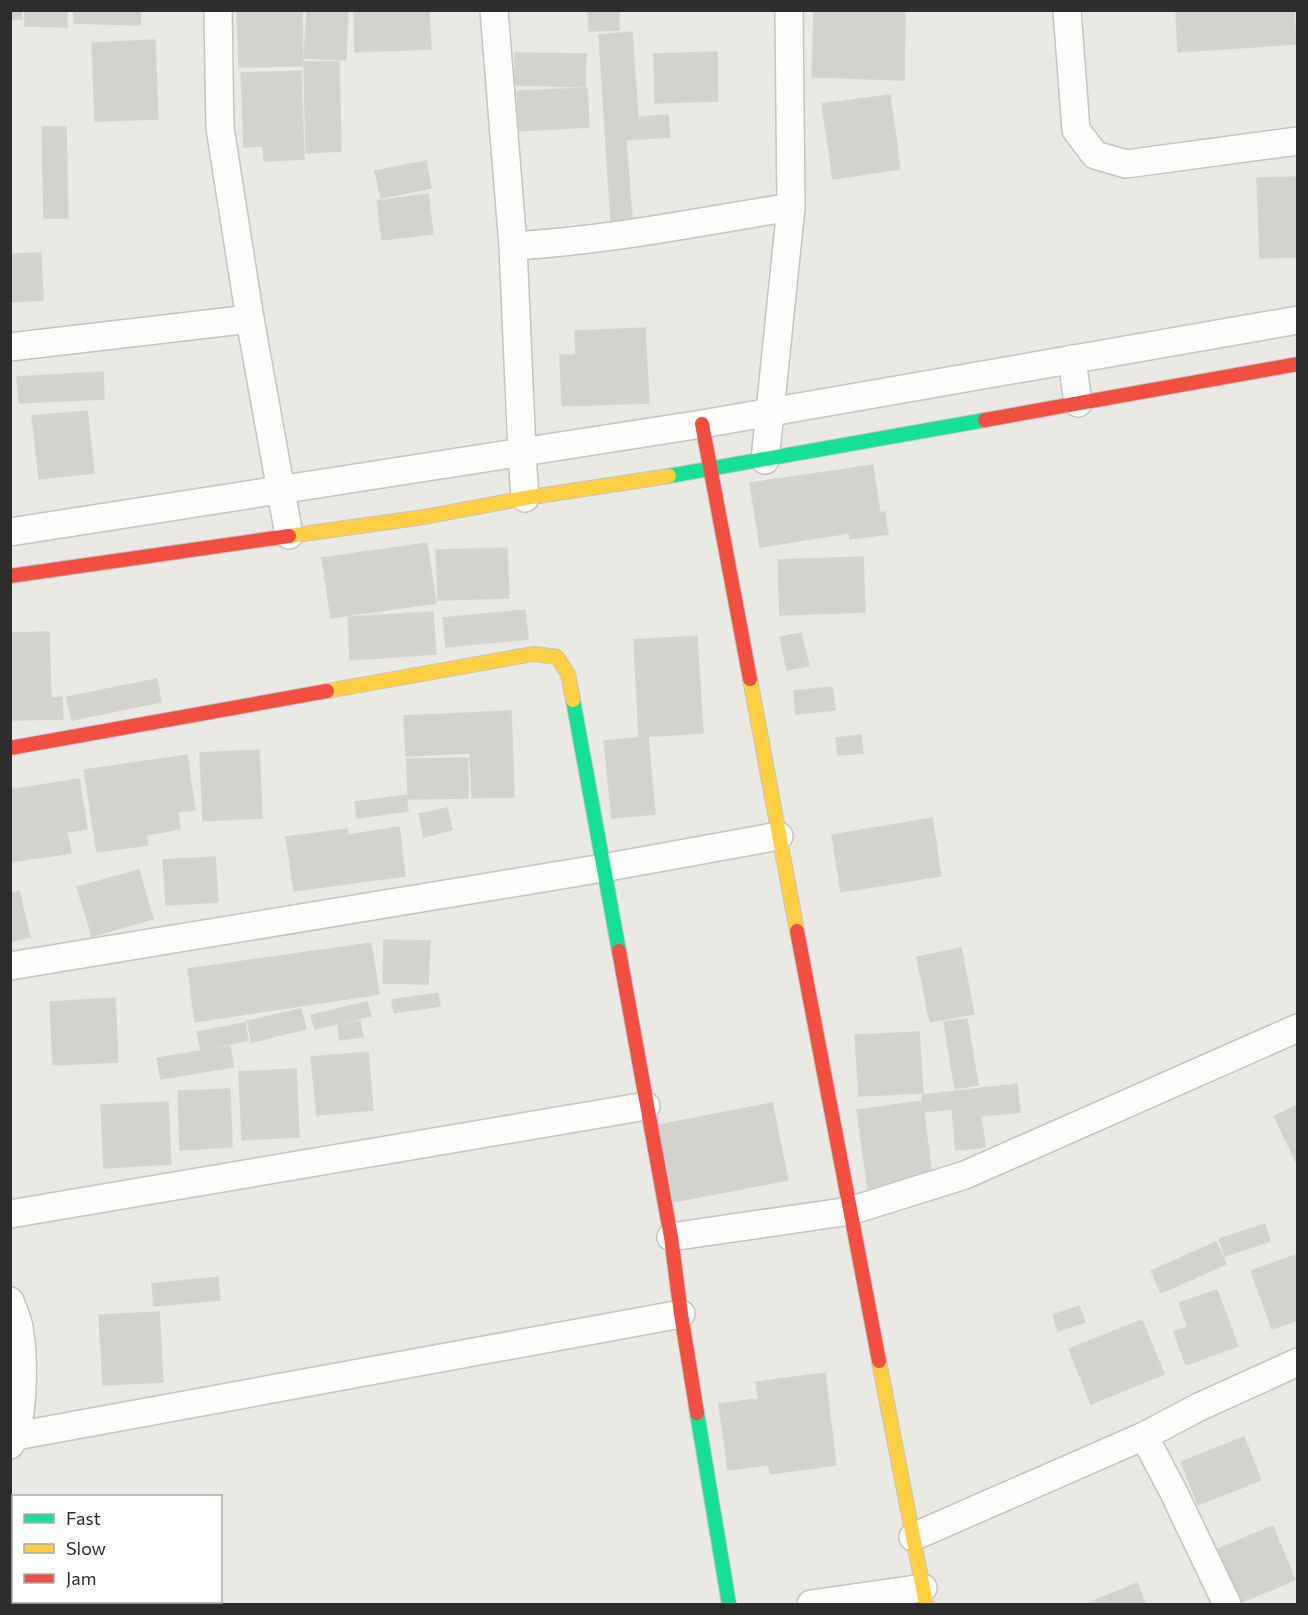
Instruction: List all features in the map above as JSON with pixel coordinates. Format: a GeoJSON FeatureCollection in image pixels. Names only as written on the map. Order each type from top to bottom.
{"type":"FeatureCollection","features":[{"type":"Feature","properties":{"kind":"street"},"geometry":{"type":"LineString","coordinates":[[218,10],[220,128],[250,319],[289,536]]}},
{"type":"Feature","properties":{"kind":"street"},"geometry":{"type":"LineString","coordinates":[[494,10],[513,246],[525,498]]}},
{"type":"Feature","properties":{"kind":"street"},"geometry":{"type":"LineString","coordinates":[[765,460],[791,207],[789,10]]}},
{"type":"Feature","properties":{"kind":"street"},"geometry":{"type":"LineString","coordinates":[[1067,10],[1076,130],[1095,155],[1126,164],[1298,141]]}},
{"type":"Feature","properties":{"kind":"street"},"geometry":{"type":"LineString","coordinates":[[513,246],[598,238],[791,207]]}},
{"type":"Feature","properties":{"kind":"street"},"geometry":{"type":"LineString","coordinates":[[10,347],[250,319]]}},
{"type":"Feature","properties":{"kind":"street"},"geometry":{"type":"LineString","coordinates":[[40,573],[23,530],[702,424],[1298,320]]}},
{"type":"Feature","properties":{"kind":"street"},"geometry":{"type":"LineString","coordinates":[[10,576],[424,517],[525,498],[710,470],[1287,366],[1268,325]]}},
{"type":"Feature","properties":{"kind":"street"},"geometry":{"type":"LineString","coordinates":[[1072,359],[1078,404]]}},
{"type":"Feature","properties":{"kind":"street"},"geometry":{"type":"LineString","coordinates":[[702,424],[925,1597],[811,1605]]}},
{"type":"Feature","properties":{"kind":"street"},"geometry":{"type":"LineString","coordinates":[[10,747],[533,654],[557,657],[568,674],[671,1237],[681,1314],[729,1605]]}},
{"type":"Feature","properties":{"kind":"street"},"geometry":{"type":"LineString","coordinates":[[10,966],[603,868],[779,836]]}},
{"type":"Feature","properties":{"kind":"street"},"geometry":{"type":"LineString","coordinates":[[671,1237],[850,1211],[965,1174],[1298,1028]]}},
{"type":"Feature","properties":{"kind":"street"},"geometry":{"type":"LineString","coordinates":[[10,1214],[646,1106]]}},
{"type":"Feature","properties":{"kind":"street"},"geometry":{"type":"LineString","coordinates":[[10,1301],[19,1328],[23,1380],[13,1441],[681,1314]]}},
{"type":"Feature","properties":{"kind":"street"},"geometry":{"type":"LineString","coordinates":[[913,1537],[1144,1436],[1199,1407],[1298,1362]]}},
{"type":"Feature","properties":{"kind":"street"},"geometry":{"type":"LineString","coordinates":[[1144,1436],[1227,1605]]}},
{"type":"Feature","properties":{"kind":"building"},"geometry":{"type":"Polygon","coordinates":[[[10,10],[21,10],[22,19],[10,19],[10,10]]]}},
{"type":"Feature","properties":{"kind":"building"},"geometry":{"type":"Polygon","coordinates":[[[25,10],[67,10],[67,27],[25,26],[25,10]]]}},
{"type":"Feature","properties":{"kind":"building"},"geometry":{"type":"Polygon","coordinates":[[[74,10],[141,10],[140,25],[74,23],[74,10]]]}},
{"type":"Feature","properties":{"kind":"building"},"geometry":{"type":"Polygon","coordinates":[[[237,10],[302,10],[303,66],[239,67],[237,10]]]}},
{"type":"Feature","properties":{"kind":"building"},"geometry":{"type":"Polygon","coordinates":[[[307,10],[348,10],[346,60],[304,58],[307,10]]]}},
{"type":"Feature","properties":{"kind":"building"},"geometry":{"type":"Polygon","coordinates":[[[354,10],[429,10],[431,49],[355,52],[354,10]]]}},
{"type":"Feature","properties":{"kind":"building"},"geometry":{"type":"Polygon","coordinates":[[[588,10],[619,10],[619,30],[589,31],[588,10]]]}},
{"type":"Feature","properties":{"kind":"building"},"geometry":{"type":"Polygon","coordinates":[[[814,10],[905,10],[904,80],[812,77],[814,10]]]}},
{"type":"Feature","properties":{"kind":"building"},"geometry":{"type":"Polygon","coordinates":[[[1176,10],[1294,10],[1296,44],[1178,52],[1176,10]]]}},
{"type":"Feature","properties":{"kind":"building"},"geometry":{"type":"Polygon","coordinates":[[[632,32],[638,117],[668,115],[670,137],[626,140],[632,219],[611,221],[599,35],[632,32]]]}},
{"type":"Feature","properties":{"kind":"building"},"geometry":{"type":"Polygon","coordinates":[[[155,40],[158,119],[95,121],[92,43],[155,40]]]}},
{"type":"Feature","properties":{"kind":"building"},"geometry":{"type":"Polygon","coordinates":[[[717,52],[718,101],[655,103],[654,54],[717,52]]]}},
{"type":"Feature","properties":{"kind":"building"},"geometry":{"type":"Polygon","coordinates":[[[515,53],[586,54],[585,87],[515,85],[515,53]]]}},
{"type":"Feature","properties":{"kind":"building"},"geometry":{"type":"Polygon","coordinates":[[[304,62],[339,62],[341,151],[306,153],[304,62]]]}},
{"type":"Feature","properties":{"kind":"building"},"geometry":{"type":"Polygon","coordinates":[[[301,71],[304,159],[264,161],[263,146],[244,147],[241,73],[301,71]]]}},
{"type":"Feature","properties":{"kind":"building"},"geometry":{"type":"Polygon","coordinates":[[[587,88],[589,127],[519,131],[517,91],[587,88]]]}},
{"type":"Feature","properties":{"kind":"building"},"geometry":{"type":"Polygon","coordinates":[[[890,95],[900,169],[833,179],[822,104],[890,95]]]}},
{"type":"Feature","properties":{"kind":"building"},"geometry":{"type":"Polygon","coordinates":[[[42,127],[66,127],[68,218],[44,218],[42,127]]]}},
{"type":"Feature","properties":{"kind":"building"},"geometry":{"type":"Polygon","coordinates":[[[426,161],[431,188],[381,198],[375,171],[426,161]]]}},
{"type":"Feature","properties":{"kind":"building"},"geometry":{"type":"Polygon","coordinates":[[[1298,177],[1298,257],[1260,258],[1257,178],[1298,177]]]}},
{"type":"Feature","properties":{"kind":"building"},"geometry":{"type":"Polygon","coordinates":[[[428,194],[433,234],[382,240],[377,201],[428,194]]]}},
{"type":"Feature","properties":{"kind":"building"},"geometry":{"type":"Polygon","coordinates":[[[41,253],[43,300],[10,302],[10,254],[41,253]]]}},
{"type":"Feature","properties":{"kind":"building"},"geometry":{"type":"Polygon","coordinates":[[[645,328],[649,403],[562,406],[560,355],[576,355],[575,331],[645,328]]]}},
{"type":"Feature","properties":{"kind":"building"},"geometry":{"type":"Polygon","coordinates":[[[103,372],[104,399],[19,403],[17,377],[103,372]]]}},
{"type":"Feature","properties":{"kind":"building"},"geometry":{"type":"Polygon","coordinates":[[[87,411],[94,473],[39,479],[32,416],[87,411]]]}},
{"type":"Feature","properties":{"kind":"building"},"geometry":{"type":"Polygon","coordinates":[[[873,465],[880,513],[885,512],[888,534],[850,539],[849,533],[760,547],[750,483],[873,465]]]}},
{"type":"Feature","properties":{"kind":"building"},"geometry":{"type":"Polygon","coordinates":[[[427,543],[436,603],[331,618],[322,558],[427,543]]]}},
{"type":"Feature","properties":{"kind":"building"},"geometry":{"type":"Polygon","coordinates":[[[507,548],[509,598],[438,600],[436,550],[507,548]]]}},
{"type":"Feature","properties":{"kind":"building"},"geometry":{"type":"Polygon","coordinates":[[[863,557],[865,612],[780,615],[778,560],[863,557]]]}},
{"type":"Feature","properties":{"kind":"building"},"geometry":{"type":"Polygon","coordinates":[[[525,610],[528,639],[446,647],[443,618],[525,610]]]}},
{"type":"Feature","properties":{"kind":"building"},"geometry":{"type":"Polygon","coordinates":[[[433,612],[436,654],[350,660],[348,617],[433,612]]]}},
{"type":"Feature","properties":{"kind":"building"},"geometry":{"type":"Polygon","coordinates":[[[49,632],[51,698],[62,697],[63,719],[10,720],[10,633],[49,632]]]}},
{"type":"Feature","properties":{"kind":"building"},"geometry":{"type":"Polygon","coordinates":[[[801,633],[809,666],[787,670],[780,637],[801,633]]]}},
{"type":"Feature","properties":{"kind":"building"},"geometry":{"type":"Polygon","coordinates":[[[697,636],[703,733],[639,737],[634,640],[697,636]]]}},
{"type":"Feature","properties":{"kind":"building"},"geometry":{"type":"Polygon","coordinates":[[[157,679],[161,702],[72,720],[67,697],[157,679]]]}},
{"type":"Feature","properties":{"kind":"building"},"geometry":{"type":"Polygon","coordinates":[[[832,687],[835,710],[796,714],[794,691],[832,687]]]}},
{"type":"Feature","properties":{"kind":"building"},"geometry":{"type":"Polygon","coordinates":[[[511,711],[514,797],[472,798],[470,753],[406,756],[404,716],[511,711]]]}},
{"type":"Feature","properties":{"kind":"building"},"geometry":{"type":"Polygon","coordinates":[[[861,735],[863,753],[838,755],[836,738],[861,735]]]}},
{"type":"Feature","properties":{"kind":"building"},"geometry":{"type":"Polygon","coordinates":[[[648,737],[655,814],[612,818],[604,741],[648,737]]]}},
{"type":"Feature","properties":{"kind":"building"},"geometry":{"type":"Polygon","coordinates":[[[259,750],[262,818],[203,821],[200,753],[259,750]]]}},
{"type":"Feature","properties":{"kind":"building"},"geometry":{"type":"Polygon","coordinates":[[[187,755],[195,810],[178,812],[180,829],[146,835],[148,845],[97,852],[84,770],[187,755]]]}},
{"type":"Feature","properties":{"kind":"building"},"geometry":{"type":"Polygon","coordinates":[[[468,758],[468,798],[408,799],[407,759],[468,758]]]}},
{"type":"Feature","properties":{"kind":"building"},"geometry":{"type":"Polygon","coordinates":[[[79,779],[87,829],[67,832],[71,853],[10,862],[10,790],[79,779]]]}},
{"type":"Feature","properties":{"kind":"building"},"geometry":{"type":"Polygon","coordinates":[[[406,795],[408,811],[357,818],[355,802],[406,795]]]}},
{"type":"Feature","properties":{"kind":"building"},"geometry":{"type":"Polygon","coordinates":[[[447,808],[452,830],[424,837],[419,814],[447,808]]]}},
{"type":"Feature","properties":{"kind":"building"},"geometry":{"type":"Polygon","coordinates":[[[932,818],[941,876],[841,892],[832,835],[932,818]]]}},
{"type":"Feature","properties":{"kind":"building"},"geometry":{"type":"Polygon","coordinates":[[[399,827],[405,876],[294,891],[286,837],[347,829],[348,835],[399,827]]]}},
{"type":"Feature","properties":{"kind":"building"},"geometry":{"type":"Polygon","coordinates":[[[215,857],[218,902],[166,905],[163,860],[215,857]]]}},
{"type":"Feature","properties":{"kind":"building"},"geometry":{"type":"Polygon","coordinates":[[[139,870],[153,919],[92,936],[77,887],[139,870]]]}},
{"type":"Feature","properties":{"kind":"building"},"geometry":{"type":"Polygon","coordinates":[[[19,891],[30,937],[10,942],[10,894],[19,891]]]}},
{"type":"Feature","properties":{"kind":"building"},"geometry":{"type":"Polygon","coordinates":[[[384,940],[430,941],[428,984],[383,983],[384,940]]]}},
{"type":"Feature","properties":{"kind":"building"},"geometry":{"type":"Polygon","coordinates":[[[371,943],[379,994],[195,1022],[188,969],[371,943]]]}},
{"type":"Feature","properties":{"kind":"building"},"geometry":{"type":"Polygon","coordinates":[[[961,948],[974,1014],[930,1022],[917,957],[961,948]]]}},
{"type":"Feature","properties":{"kind":"building"},"geometry":{"type":"Polygon","coordinates":[[[438,993],[440,1006],[394,1013],[392,1000],[438,993]]]}},
{"type":"Feature","properties":{"kind":"building"},"geometry":{"type":"Polygon","coordinates":[[[115,998],[118,1062],[53,1065],[50,1002],[115,998]]]}},
{"type":"Feature","properties":{"kind":"building"},"geometry":{"type":"Polygon","coordinates":[[[367,1002],[371,1016],[315,1029],[311,1015],[367,1002]]]}},
{"type":"Feature","properties":{"kind":"building"},"geometry":{"type":"Polygon","coordinates":[[[301,1009],[306,1029],[252,1042],[247,1021],[301,1009]]]}},
{"type":"Feature","properties":{"kind":"building"},"geometry":{"type":"Polygon","coordinates":[[[967,1019],[978,1085],[955,1089],[944,1022],[967,1019]]]}},
{"type":"Feature","properties":{"kind":"building"},"geometry":{"type":"Polygon","coordinates":[[[360,1021],[363,1037],[340,1040],[338,1025],[360,1021]]]}},
{"type":"Feature","properties":{"kind":"building"},"geometry":{"type":"Polygon","coordinates":[[[245,1023],[248,1040],[201,1050],[197,1032],[245,1023]]]}},
{"type":"Feature","properties":{"kind":"building"},"geometry":{"type":"Polygon","coordinates":[[[919,1032],[923,1093],[859,1096],[855,1035],[919,1032]]]}},
{"type":"Feature","properties":{"kind":"building"},"geometry":{"type":"Polygon","coordinates":[[[230,1046],[233,1067],[161,1079],[157,1058],[230,1046]]]}},
{"type":"Feature","properties":{"kind":"building"},"geometry":{"type":"Polygon","coordinates":[[[368,1052],[373,1110],[317,1115],[311,1057],[368,1052]]]}},
{"type":"Feature","properties":{"kind":"building"},"geometry":{"type":"Polygon","coordinates":[[[296,1069],[299,1137],[242,1140],[239,1072],[296,1069]]]}},
{"type":"Feature","properties":{"kind":"building"},"geometry":{"type":"Polygon","coordinates":[[[1017,1084],[1020,1112],[981,1116],[985,1147],[956,1150],[952,1109],[924,1112],[922,1095],[1017,1084]]]}},
{"type":"Feature","properties":{"kind":"building"},"geometry":{"type":"Polygon","coordinates":[[[230,1089],[232,1147],[180,1150],[178,1091],[230,1089]]]}},
{"type":"Feature","properties":{"kind":"building"},"geometry":{"type":"Polygon","coordinates":[[[922,1101],[933,1181],[868,1190],[857,1110],[922,1101]]]}},
{"type":"Feature","properties":{"kind":"building"},"geometry":{"type":"Polygon","coordinates":[[[168,1102],[171,1164],[104,1168],[101,1105],[168,1102]]]}},
{"type":"Feature","properties":{"kind":"building"},"geometry":{"type":"Polygon","coordinates":[[[772,1103],[788,1180],[673,1202],[658,1125],[772,1103]]]}},
{"type":"Feature","properties":{"kind":"building"},"geometry":{"type":"Polygon","coordinates":[[[1298,1105],[1298,1166],[1274,1116],[1298,1105]]]}},
{"type":"Feature","properties":{"kind":"building"},"geometry":{"type":"Polygon","coordinates":[[[1265,1224],[1270,1241],[1225,1256],[1219,1239],[1265,1224]]]}},
{"type":"Feature","properties":{"kind":"building"},"geometry":{"type":"Polygon","coordinates":[[[1216,1242],[1226,1264],[1161,1293],[1151,1271],[1216,1242]]]}},
{"type":"Feature","properties":{"kind":"building"},"geometry":{"type":"Polygon","coordinates":[[[1298,1254],[1298,1320],[1272,1329],[1251,1271],[1298,1254]]]}},
{"type":"Feature","properties":{"kind":"building"},"geometry":{"type":"Polygon","coordinates":[[[218,1277],[220,1300],[154,1306],[152,1284],[218,1277]]]}},
{"type":"Feature","properties":{"kind":"building"},"geometry":{"type":"Polygon","coordinates":[[[1217,1290],[1238,1346],[1186,1365],[1174,1332],[1188,1327],[1179,1303],[1217,1290]]]}},
{"type":"Feature","properties":{"kind":"building"},"geometry":{"type":"Polygon","coordinates":[[[1079,1306],[1085,1322],[1058,1331],[1053,1315],[1079,1306]]]}},
{"type":"Feature","properties":{"kind":"building"},"geometry":{"type":"Polygon","coordinates":[[[159,1312],[163,1382],[103,1385],[99,1315],[159,1312]]]}},
{"type":"Feature","properties":{"kind":"building"},"geometry":{"type":"Polygon","coordinates":[[[1142,1320],[1164,1374],[1091,1404],[1069,1349],[1142,1320]]]}},
{"type":"Feature","properties":{"kind":"building"},"geometry":{"type":"Polygon","coordinates":[[[825,1373],[836,1465],[770,1474],[769,1465],[728,1470],[719,1404],[758,1399],[756,1382],[825,1373]]]}},
{"type":"Feature","properties":{"kind":"building"},"geometry":{"type":"Polygon","coordinates":[[[1244,1437],[1261,1480],[1198,1505],[1181,1462],[1244,1437]]]}},
{"type":"Feature","properties":{"kind":"building"},"geometry":{"type":"Polygon","coordinates":[[[1273,1526],[1295,1580],[1237,1604],[1216,1550],[1273,1526]]]}},
{"type":"Feature","properties":{"kind":"building"},"geometry":{"type":"Polygon","coordinates":[[[1137,1583],[1146,1604],[1086,1604],[1137,1583]]]}},
{"type":"Feature","properties":{"kind":"traffic: fast"},"geometry":{"type":"LineString","coordinates":[[669,476],[985,420]]}},
{"type":"Feature","properties":{"kind":"traffic: fast"},"geometry":{"type":"LineString","coordinates":[[573,700],[619,951]]}},
{"type":"Feature","properties":{"kind":"traffic: fast"},"geometry":{"type":"LineString","coordinates":[[697,1413],[729,1604]]}},
{"type":"Feature","properties":{"kind":"traffic: slow"},"geometry":{"type":"LineString","coordinates":[[289,536],[424,517],[525,498],[669,476]]}},
{"type":"Feature","properties":{"kind":"traffic: slow"},"geometry":{"type":"LineString","coordinates":[[327,691],[533,654],[557,657],[568,674],[573,700]]}},
{"type":"Feature","properties":{"kind":"traffic: slow"},"geometry":{"type":"LineString","coordinates":[[750,679],[797,931]]}},
{"type":"Feature","properties":{"kind":"traffic: slow"},"geometry":{"type":"LineString","coordinates":[[879,1361],[926,1604]]}},
{"type":"Feature","properties":{"kind":"traffic: jam"},"geometry":{"type":"LineString","coordinates":[[985,420],[1298,364]]}},
{"type":"Feature","properties":{"kind":"traffic: jam"},"geometry":{"type":"LineString","coordinates":[[702,424],[750,679]]}},
{"type":"Feature","properties":{"kind":"traffic: jam"},"geometry":{"type":"LineString","coordinates":[[10,576],[289,536]]}},
{"type":"Feature","properties":{"kind":"traffic: jam"},"geometry":{"type":"LineString","coordinates":[[10,748],[327,691]]}},
{"type":"Feature","properties":{"kind":"traffic: jam"},"geometry":{"type":"LineString","coordinates":[[797,931],[879,1361]]}},
{"type":"Feature","properties":{"kind":"traffic: jam"},"geometry":{"type":"LineString","coordinates":[[619,951],[671,1237],[697,1413]]}}]}
